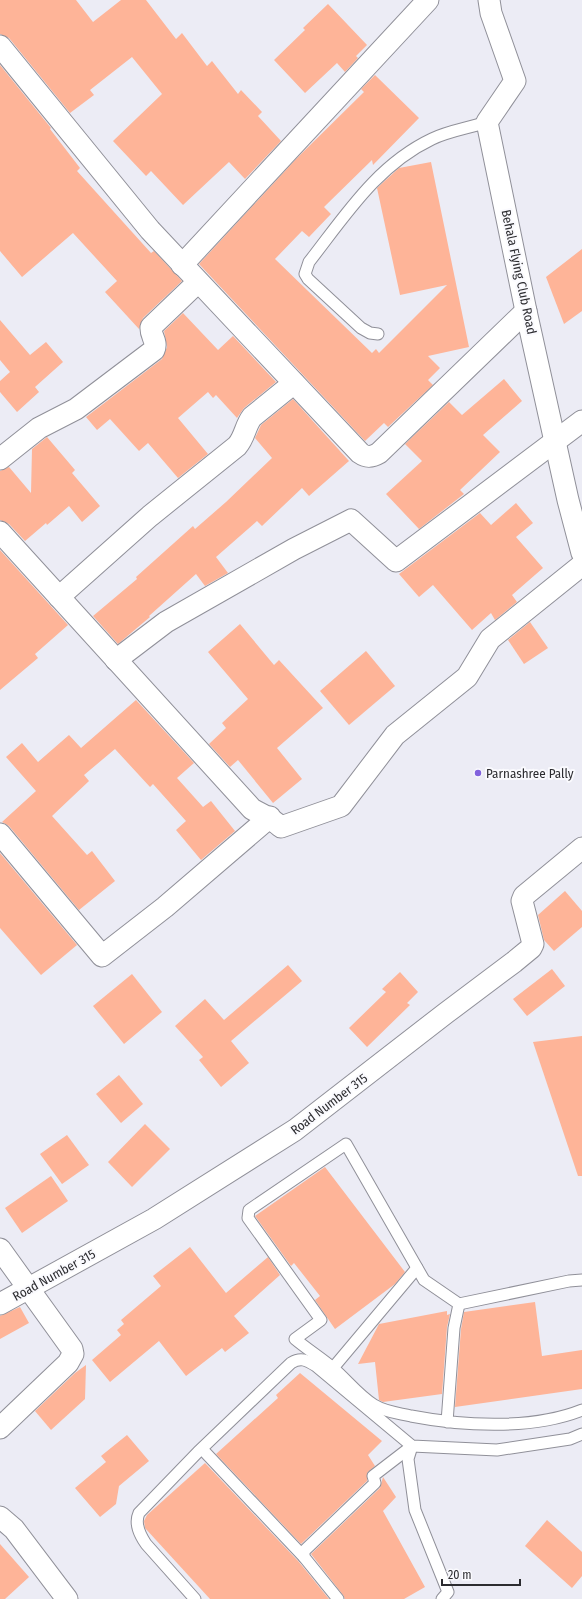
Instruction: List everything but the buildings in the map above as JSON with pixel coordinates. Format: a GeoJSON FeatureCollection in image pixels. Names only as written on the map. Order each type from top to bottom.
{"type":"FeatureCollection","features":[{"type":"Feature","properties":{"kind":"street"},"geometry":{"type":"LineString","coordinates":[[182,265],[428,0]]}},
{"type":"Feature","properties":{"kind":"street"},"geometry":{"type":"LineString","coordinates":[[487,122],[515,81],[491,14],[489,0]]}},
{"type":"Feature","properties":{"kind":"street"},"geometry":{"type":"LineString","coordinates":[[0,46],[150,230],[360,453],[373,457],[379,453],[526,310]]}},
{"type":"Feature","properties":{"kind":"street","name":"Behala Flying Club Road"},"geometry":{"type":"LineString","coordinates":[[487,122],[526,310],[556,443],[575,495],[582,553]]}},
{"type":"Feature","properties":{"kind":"street"},"geometry":{"type":"LineString","coordinates":[[0,459],[34,431],[76,409],[154,350],[156,342],[151,332],[151,327],[198,282]]}},
{"type":"Feature","properties":{"kind":"street"},"geometry":{"type":"LineString","coordinates":[[59,597],[150,516],[237,446],[242,440],[248,422],[252,417],[294,383]]}},
{"type":"Feature","properties":{"kind":"street"},"geometry":{"type":"LineString","coordinates":[[116,660],[166,622],[294,549],[352,520],[396,561],[556,443],[582,421]]}},
{"type":"Feature","properties":{"kind":"street"},"geometry":{"type":"LineString","coordinates":[[0,532],[252,809],[262,815],[270,817],[281,827],[341,806],[395,735],[467,677],[490,639],[582,565]]}},
{"type":"Feature","properties":{"kind":"street"},"geometry":{"type":"LineString","coordinates":[[0,834],[102,956],[165,907],[270,817]]}},
{"type":"Feature","properties":{"kind":"street","name":"Road Number 315"},"geometry":{"type":"LineString","coordinates":[[0,1304],[24,1284],[154,1219],[295,1130],[514,962],[531,948],[533,944],[522,902],[524,896],[582,848]]}},
{"type":"Feature","properties":{"kind":"street"},"geometry":{"type":"LineString","coordinates":[[0,1249],[72,1349],[73,1354],[68,1362],[0,1428]]}},
{"type":"Feature","properties":{"kind":"street"},"geometry":{"type":"LineString","coordinates":[[0,1517],[14,1529],[68,1599]]}},
{"type":"Feature","properties":{"kind":"lane"},"geometry":{"type":"LineString","coordinates":[[378,334],[370,333],[361,328],[308,279],[305,274],[309,262],[368,187],[382,172],[432,139],[487,122]]}},
{"type":"Feature","properties":{"kind":"lane"},"geometry":{"type":"LineString","coordinates":[[582,1280],[569,1281],[459,1304],[424,1280],[346,1144],[249,1210],[248,1218],[321,1320],[295,1339],[333,1368],[372,1404],[382,1409],[446,1422],[520,1423],[566,1417],[582,1410]]}},
{"type":"Feature","properties":{"kind":"lane"},"geometry":{"type":"LineString","coordinates":[[333,1368],[417,1268]]}},
{"type":"Feature","properties":{"kind":"lane"},"geometry":{"type":"LineString","coordinates":[[446,1422],[454,1328],[459,1304]]}},
{"type":"Feature","properties":{"kind":"lane"},"geometry":{"type":"LineString","coordinates":[[195,1599],[140,1536],[136,1520],[139,1513],[202,1449],[291,1363],[298,1359],[306,1359],[316,1366],[412,1446],[497,1450],[570,1439],[582,1434]]}},
{"type":"Feature","properties":{"kind":"lane"},"geometry":{"type":"LineString","coordinates":[[304,1557],[304,1551],[307,1547],[374,1483],[373,1476],[412,1446]]}},
{"type":"Feature","properties":{"kind":"lane"},"geometry":{"type":"LineString","coordinates":[[412,1446],[408,1459],[415,1510],[448,1592],[442,1599]]}},
{"type":"Feature","properties":{"kind":"lane"},"geometry":{"type":"LineString","coordinates":[[202,1449],[304,1557],[338,1599]]}},
{"type":"Feature","properties":{"kind":"place","name":"Parnashree Pally"},"geometry":{"type":"Point","coordinates":[478,773]}}]}
